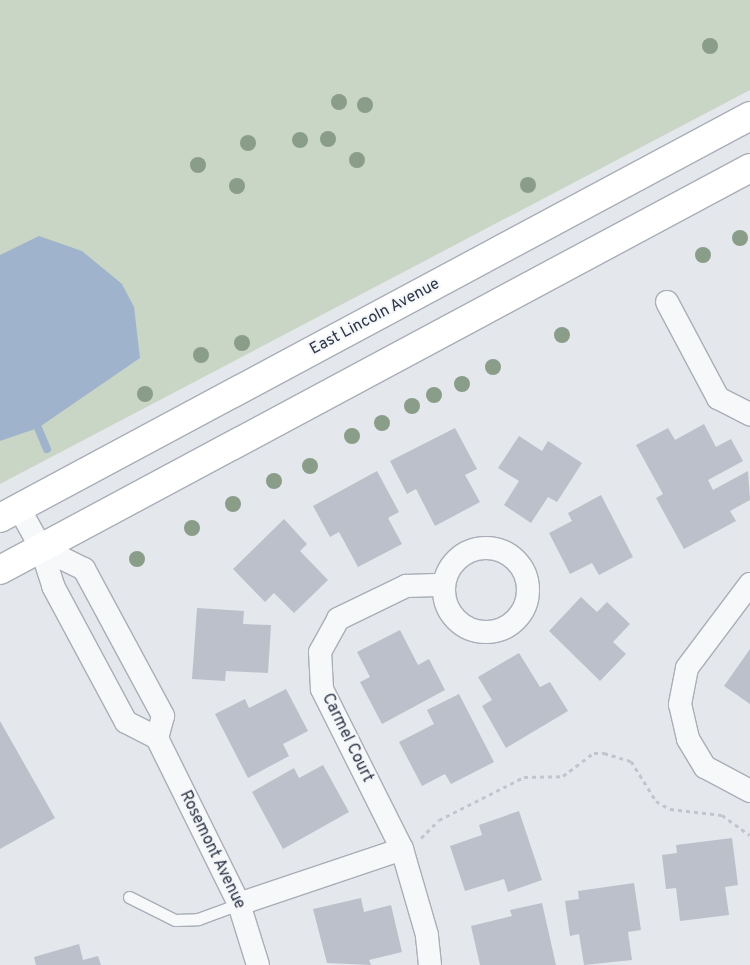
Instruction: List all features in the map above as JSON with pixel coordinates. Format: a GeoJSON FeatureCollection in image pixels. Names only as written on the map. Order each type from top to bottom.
{"type":"FeatureCollection","features":[{"type":"Feature","properties":{"kind":"main road","name":"East Lincoln Avenue"},"geometry":{"type":"LineString","coordinates":[[9,513],[750,116]]}},
{"type":"Feature","properties":{"kind":"main road"},"geometry":{"type":"LineString","coordinates":[[0,570],[750,168]]}},
{"type":"Feature","properties":{"kind":"street"},"geometry":{"type":"LineString","coordinates":[[667,302],[718,398],[750,414]]}},
{"type":"Feature","properties":{"kind":"street"},"geometry":{"type":"LineString","coordinates":[[9,513],[42,548],[84,569],[163,716],[158,738],[126,722],[53,586],[42,548]]}},
{"type":"Feature","properties":{"kind":"street"},"geometry":{"type":"LineString","coordinates":[[750,584],[687,668],[680,704],[688,739],[705,767],[750,790]]}},
{"type":"Feature","properties":{"kind":"street","name":"Carmel Court"},"geometry":{"type":"LineString","coordinates":[[430,965],[427,935],[402,849],[322,689],[320,652],[338,619],[406,586],[444,585]]}},
{"type":"Feature","properties":{"kind":"street","name":"Rosemont Avenue"},"geometry":{"type":"LineString","coordinates":[[158,738],[239,904],[258,965]]}},
{"type":"Feature","properties":{"kind":"street"},"geometry":{"type":"LineString","coordinates":[[239,904],[402,849]]}},
{"type":"Feature","properties":{"kind":"lane"},"geometry":{"type":"LineString","coordinates":[[129,896],[175,920],[198,919],[239,904]]}},
{"type":"Feature","properties":{"kind":"path"},"geometry":{"type":"LineString","coordinates":[[402,849],[439,820],[524,777],[572,773],[594,753],[631,761],[656,801],[670,809],[722,815],[750,835]]}},
{"type":"Feature","properties":{"kind":"green space"},"geometry":{"type":"Polygon","coordinates":[[[0,0],[750,0],[750,90],[0,484],[0,0]]]}},
{"type":"Feature","properties":{"kind":"water"},"geometry":{"type":"Polygon","coordinates":[[[39,236],[82,251],[122,284],[134,307],[140,358],[38,428],[0,441],[0,255],[39,236]]]}},
{"type":"Feature","properties":{"kind":"building"},"geometry":{"type":"Polygon","coordinates":[[[704,424],[716,447],[731,439],[743,461],[708,480],[713,490],[748,471],[750,500],[730,511],[736,521],[684,549],[656,498],[663,494],[636,445],[668,428],[675,440],[704,424]]]}},
{"type":"Feature","properties":{"kind":"building"},"geometry":{"type":"Polygon","coordinates":[[[455,428],[477,469],[465,475],[480,502],[435,526],[416,489],[407,494],[390,461],[455,428]]]}},
{"type":"Feature","properties":{"kind":"building"},"geometry":{"type":"Polygon","coordinates":[[[519,436],[542,451],[548,441],[582,463],[557,502],[548,497],[531,523],[504,505],[519,481],[498,468],[519,436]]]}},
{"type":"Feature","properties":{"kind":"building"},"geometry":{"type":"Polygon","coordinates":[[[377,471],[399,512],[388,518],[402,544],[358,567],[339,532],[330,537],[313,506],[377,471]]]}},
{"type":"Feature","properties":{"kind":"building"},"geometry":{"type":"Polygon","coordinates":[[[601,495],[633,557],[599,575],[592,563],[570,574],[549,533],[572,521],[568,513],[601,495]]]}},
{"type":"Feature","properties":{"kind":"building"},"geometry":{"type":"Polygon","coordinates":[[[284,519],[307,544],[300,551],[328,580],[294,613],[274,593],[265,602],[233,569],[284,519]]]}},
{"type":"Feature","properties":{"kind":"building"},"geometry":{"type":"Polygon","coordinates":[[[581,597],[597,612],[607,602],[630,624],[613,642],[626,654],[600,681],[549,631],[581,597]]]}},
{"type":"Feature","properties":{"kind":"building"},"geometry":{"type":"Polygon","coordinates":[[[197,608],[244,611],[243,624],[271,625],[268,673],[226,671],[225,681],[192,679],[197,608]]]}},
{"type":"Feature","properties":{"kind":"building"},"geometry":{"type":"Polygon","coordinates":[[[400,630],[418,665],[429,659],[445,690],[382,724],[360,682],[370,677],[357,652],[400,630]]]}},
{"type":"Feature","properties":{"kind":"building"},"geometry":{"type":"Polygon","coordinates":[[[750,649],[750,704],[724,686],[750,649]]]}},
{"type":"Feature","properties":{"kind":"building"},"geometry":{"type":"Polygon","coordinates":[[[519,653],[540,687],[550,682],[568,711],[506,748],[482,706],[492,700],[478,677],[519,653]]]}},
{"type":"Feature","properties":{"kind":"building"},"geometry":{"type":"Polygon","coordinates":[[[286,689],[308,731],[283,744],[289,756],[248,778],[215,714],[245,699],[249,708],[286,689]]]}},
{"type":"Feature","properties":{"kind":"building"},"geometry":{"type":"Polygon","coordinates":[[[459,694],[494,762],[451,784],[445,774],[422,786],[399,742],[434,724],[427,710],[459,694]]]}},
{"type":"Feature","properties":{"kind":"building"},"geometry":{"type":"Polygon","coordinates":[[[0,721],[55,818],[0,849],[0,721]]]}},
{"type":"Feature","properties":{"kind":"building"},"geometry":{"type":"Polygon","coordinates":[[[323,765],[349,812],[283,849],[252,792],[294,768],[299,778],[323,765]]]}},
{"type":"Feature","properties":{"kind":"building"},"geometry":{"type":"Polygon","coordinates":[[[519,811],[542,880],[508,892],[504,879],[465,891],[450,846],[482,835],[479,825],[519,811]]]}},
{"type":"Feature","properties":{"kind":"building"},"geometry":{"type":"Polygon","coordinates":[[[732,838],[738,885],[725,887],[729,915],[680,921],[676,888],[666,889],[662,855],[677,853],[676,845],[732,838]]]}},
{"type":"Feature","properties":{"kind":"building"},"geometry":{"type":"Polygon","coordinates":[[[634,883],[641,930],[628,932],[632,960],[584,965],[579,934],[570,936],[565,901],[579,899],[578,891],[634,883]]]}},
{"type":"Feature","properties":{"kind":"building"},"geometry":{"type":"Polygon","coordinates":[[[361,898],[364,912],[391,905],[402,952],[369,960],[371,965],[327,963],[313,909],[361,898]]]}},
{"type":"Feature","properties":{"kind":"building"},"geometry":{"type":"Polygon","coordinates":[[[542,903],[556,965],[480,965],[471,926],[512,916],[510,910],[542,903]]]}},
{"type":"Feature","properties":{"kind":"building"},"geometry":{"type":"Polygon","coordinates":[[[79,944],[83,960],[98,956],[101,965],[36,965],[34,957],[79,944]]]}},
{"type":"Feature","properties":{"kind":"waterway"},"geometry":{"type":"LineString","coordinates":[[38,428],[47,449]]}}]}
